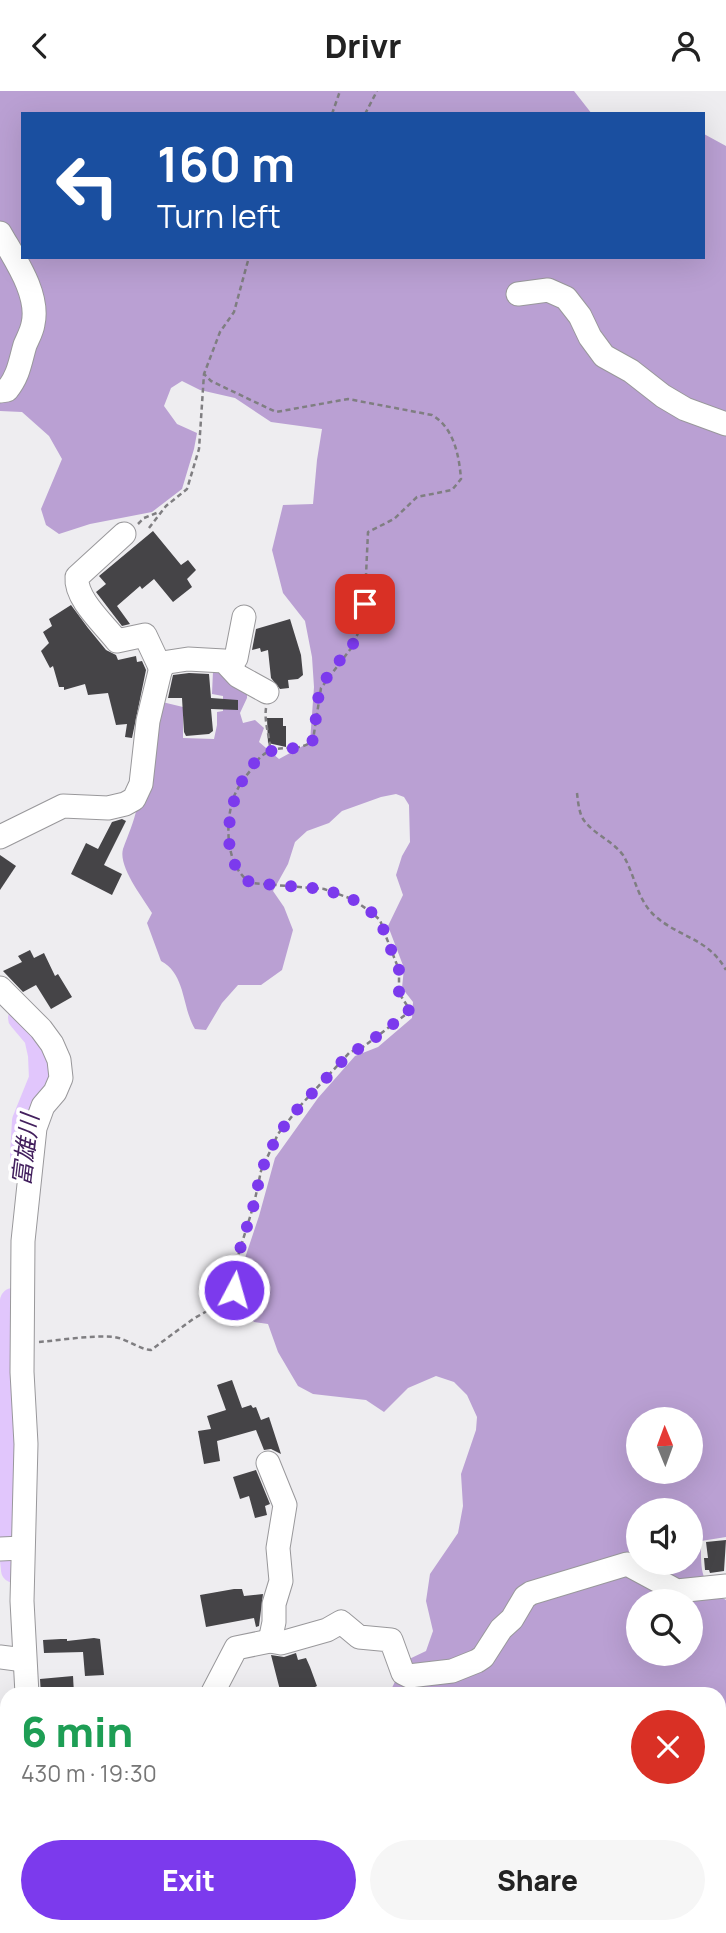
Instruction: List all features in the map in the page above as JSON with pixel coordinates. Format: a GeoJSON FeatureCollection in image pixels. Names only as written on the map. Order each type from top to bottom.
{"type":"FeatureCollection","features":[{"type":"Feature","properties":{"kind":"street"},"geometry":{"type":"LineString","coordinates":[[0,233],[28,287],[34,306],[33,324],[20,370],[7,390],[0,391]]}},
{"type":"Feature","properties":{"kind":"street"},"geometry":{"type":"LineString","coordinates":[[518,294],[548,290],[566,298],[604,356],[631,371],[685,409],[726,424]]}},
{"type":"Feature","properties":{"kind":"street"},"geometry":{"type":"LineString","coordinates":[[124,534],[78,577],[77,586],[117,641],[145,635],[161,669]]}},
{"type":"Feature","properties":{"kind":"street"},"geometry":{"type":"LineString","coordinates":[[230,666],[236,658],[244,617]]}},
{"type":"Feature","properties":{"kind":"street"},"geometry":{"type":"LineString","coordinates":[[0,837],[63,806],[108,809],[134,800],[141,784],[148,721],[162,663],[206,658],[224,661],[238,676],[267,692]]}},
{"type":"Feature","properties":{"kind":"street"},"geometry":{"type":"LineString","coordinates":[[0,988],[9,1012],[41,1029],[52,1044],[59,1060],[61,1078],[55,1092],[43,1106],[35,1128],[23,1241],[22,1343],[26,1444],[9,1548],[26,1687]]}},
{"type":"Feature","properties":{"kind":"street"},"geometry":{"type":"LineString","coordinates":[[268,1463],[285,1505],[278,1548],[281,1581],[274,1604],[270,1641]]}},
{"type":"Feature","properties":{"kind":"street"},"geometry":{"type":"LineString","coordinates":[[216,1687],[236,1648],[270,1641],[281,1643],[327,1630],[341,1622],[359,1637],[391,1640],[402,1673],[409,1676],[452,1671],[483,1657],[525,1597],[531,1593],[627,1564],[677,1591],[726,1586]]}},
{"type":"Feature","properties":{"kind":"street"},"geometry":{"type":"LineString","coordinates":[[0,1657],[24,1660]]}},
{"type":"Feature","properties":{"kind":"path"},"geometry":{"type":"LineString","coordinates":[[333,112],[340,91]]}},
{"type":"Feature","properties":{"kind":"path"},"geometry":{"type":"LineString","coordinates":[[366,112],[377,91]]}},
{"type":"Feature","properties":{"kind":"path"},"geometry":{"type":"LineString","coordinates":[[149,529],[162,511],[187,489],[199,450],[204,374],[220,332],[233,312],[248,259]]}},
{"type":"Feature","properties":{"kind":"path"},"geometry":{"type":"LineString","coordinates":[[22,1343],[114,1337],[131,1342],[144,1350],[151,1350],[193,1319],[230,1298],[234,1290],[237,1259],[261,1171],[278,1134],[300,1106],[351,1052],[363,1047],[409,1012],[399,993],[399,970],[380,920],[371,912],[352,899],[324,889],[251,883],[241,877],[230,848],[232,804],[246,776],[260,757],[270,750],[298,748],[313,740],[321,688],[352,647],[364,619],[368,532],[394,519],[417,497],[452,490],[461,479],[459,457],[446,427],[432,415],[348,399],[276,412],[211,381],[204,374]]}},
{"type":"Feature","properties":{"kind":"path"},"geometry":{"type":"LineString","coordinates":[[124,534],[144,518],[162,511]]}},
{"type":"Feature","properties":{"kind":"path"},"geometry":{"type":"LineString","coordinates":[[267,692],[269,700],[265,712],[270,750]]}},
{"type":"Feature","properties":{"kind":"path"},"geometry":{"type":"LineString","coordinates":[[577,793],[582,818],[613,842],[648,908],[657,918],[705,944],[716,954],[726,970]]}},
{"type":"Feature","properties":{"kind":"shaded area"},"geometry":{"type":"Polygon","coordinates":[[[0,91],[574,91],[590,112],[21,112],[21,259],[705,259],[705,135],[726,146],[726,1537],[703,1541],[703,1498],[626,1498],[626,1575],[703,1575],[711,1588],[726,1600],[726,1687],[392,1687],[405,1661],[426,1651],[433,1631],[426,1601],[430,1574],[458,1533],[463,1506],[461,1474],[476,1430],[477,1417],[467,1395],[454,1382],[436,1376],[408,1388],[384,1412],[366,1400],[313,1394],[298,1386],[278,1352],[268,1324],[254,1322],[237,1299],[239,1276],[275,1158],[318,1098],[355,1056],[378,1047],[412,1018],[413,1002],[402,988],[404,968],[388,926],[403,895],[396,875],[410,842],[409,805],[404,797],[396,794],[381,797],[342,811],[329,823],[307,831],[295,842],[288,864],[273,891],[284,907],[293,930],[282,970],[261,985],[238,985],[222,1003],[206,1030],[195,1029],[175,974],[161,961],[147,923],[152,913],[128,873],[122,856],[137,807],[144,805],[158,701],[183,707],[183,738],[214,739],[217,712],[223,711],[223,696],[212,694],[213,671],[220,672],[247,687],[247,698],[240,713],[243,723],[255,720],[264,728],[259,742],[279,759],[310,742],[314,687],[305,621],[283,593],[272,550],[283,505],[313,504],[322,429],[271,422],[235,398],[200,390],[182,381],[171,388],[164,406],[177,424],[197,433],[182,489],[152,512],[90,524],[59,534],[46,525],[41,509],[62,459],[49,436],[22,412],[0,411],[0,91]]]}},
{"type":"Feature","properties":{"kind":"building"},"geometry":{"type":"Polygon","coordinates":[[[153,531],[181,565],[188,560],[196,570],[187,579],[192,587],[173,602],[154,579],[142,589],[140,586],[117,606],[130,624],[122,626],[96,592],[106,584],[99,576],[153,531]]]}},
{"type":"Feature","properties":{"kind":"building"},"geometry":{"type":"Polygon","coordinates":[[[71,605],[106,650],[116,655],[118,660],[136,656],[137,662],[142,661],[146,670],[132,738],[125,737],[127,724],[116,725],[108,693],[88,695],[85,684],[64,690],[64,687],[59,687],[53,666],[50,668],[41,651],[49,643],[43,632],[52,626],[49,619],[71,605]]]}},
{"type":"Feature","properties":{"kind":"building"},"geometry":{"type":"Polygon","coordinates":[[[290,619],[301,655],[303,675],[298,679],[288,680],[289,688],[280,689],[271,678],[268,650],[252,650],[256,629],[290,619]]]}},
{"type":"Feature","properties":{"kind":"building"},"geometry":{"type":"Polygon","coordinates":[[[209,674],[211,698],[238,700],[238,710],[211,709],[213,731],[209,734],[186,736],[182,698],[168,698],[173,675],[209,674]]]}},
{"type":"Feature","properties":{"kind":"building"},"geometry":{"type":"Polygon","coordinates":[[[267,718],[283,718],[283,726],[286,726],[286,747],[268,743],[267,718]]]}},
{"type":"Feature","properties":{"kind":"building"},"geometry":{"type":"Polygon","coordinates":[[[122,819],[126,821],[104,865],[122,874],[112,895],[71,874],[86,843],[98,849],[112,822],[122,819]]]}},
{"type":"Feature","properties":{"kind":"building"},"geometry":{"type":"Polygon","coordinates":[[[0,855],[16,866],[0,890],[0,855]]]}},
{"type":"Feature","properties":{"kind":"building"},"geometry":{"type":"Polygon","coordinates":[[[30,950],[34,958],[44,953],[55,976],[58,974],[72,997],[51,1009],[36,985],[23,992],[3,971],[22,962],[18,956],[30,950]]]}},
{"type":"Feature","properties":{"kind":"building"},"geometry":{"type":"Polygon","coordinates":[[[232,1380],[242,1408],[251,1405],[256,1407],[261,1420],[269,1417],[281,1454],[271,1449],[264,1450],[256,1430],[217,1441],[220,1461],[204,1464],[198,1431],[211,1429],[207,1416],[226,1410],[217,1385],[232,1380]]]}},
{"type":"Feature","properties":{"kind":"building"},"geometry":{"type":"Polygon","coordinates":[[[256,1470],[270,1504],[265,1506],[267,1515],[255,1518],[249,1496],[240,1499],[233,1477],[256,1470]]]}},
{"type":"Feature","properties":{"kind":"building"},"geometry":{"type":"Polygon","coordinates":[[[726,1540],[724,1571],[710,1573],[705,1570],[704,1558],[708,1558],[706,1542],[726,1540]]]}},
{"type":"Feature","properties":{"kind":"building"},"geometry":{"type":"Polygon","coordinates":[[[242,1589],[244,1596],[263,1594],[259,1626],[256,1627],[254,1618],[206,1627],[200,1595],[242,1589]]]}},
{"type":"Feature","properties":{"kind":"building"},"geometry":{"type":"Polygon","coordinates":[[[100,1639],[104,1675],[85,1676],[83,1652],[44,1653],[43,1640],[100,1639]]]}},
{"type":"Feature","properties":{"kind":"building"},"geometry":{"type":"Polygon","coordinates":[[[296,1653],[298,1660],[306,1658],[317,1686],[279,1687],[271,1655],[284,1657],[296,1653]]]}},
{"type":"Feature","properties":{"kind":"building"},"geometry":{"type":"Polygon","coordinates":[[[73,1676],[74,1687],[41,1687],[40,1679],[73,1676]]]}},
{"type":"Feature","properties":{"kind":"waterway","name":"富雄川"},"geometry":{"type":"LineString","coordinates":[[21,1018],[37,1037],[42,1079],[25,1121],[23,1155]]}},
{"type":"Feature","properties":{"kind":"waterway","name":"富雄川"},"geometry":{"type":"LineString","coordinates":[[13,1301],[10,1356],[10,1530],[14,1570]]}},
{"type":"Feature","properties":{"kind":"route"},"geometry":{"type":"LineString","coordinates":[[234,1290],[237,1259],[261,1171],[278,1134],[300,1106],[351,1052],[363,1047],[409,1012],[399,993],[399,970],[380,920],[352,899],[324,889],[251,883],[241,877],[236,869],[230,848],[230,816],[236,793],[260,757],[270,750],[298,748],[313,740],[321,688],[358,637],[364,619],[365,604]]}}]}
